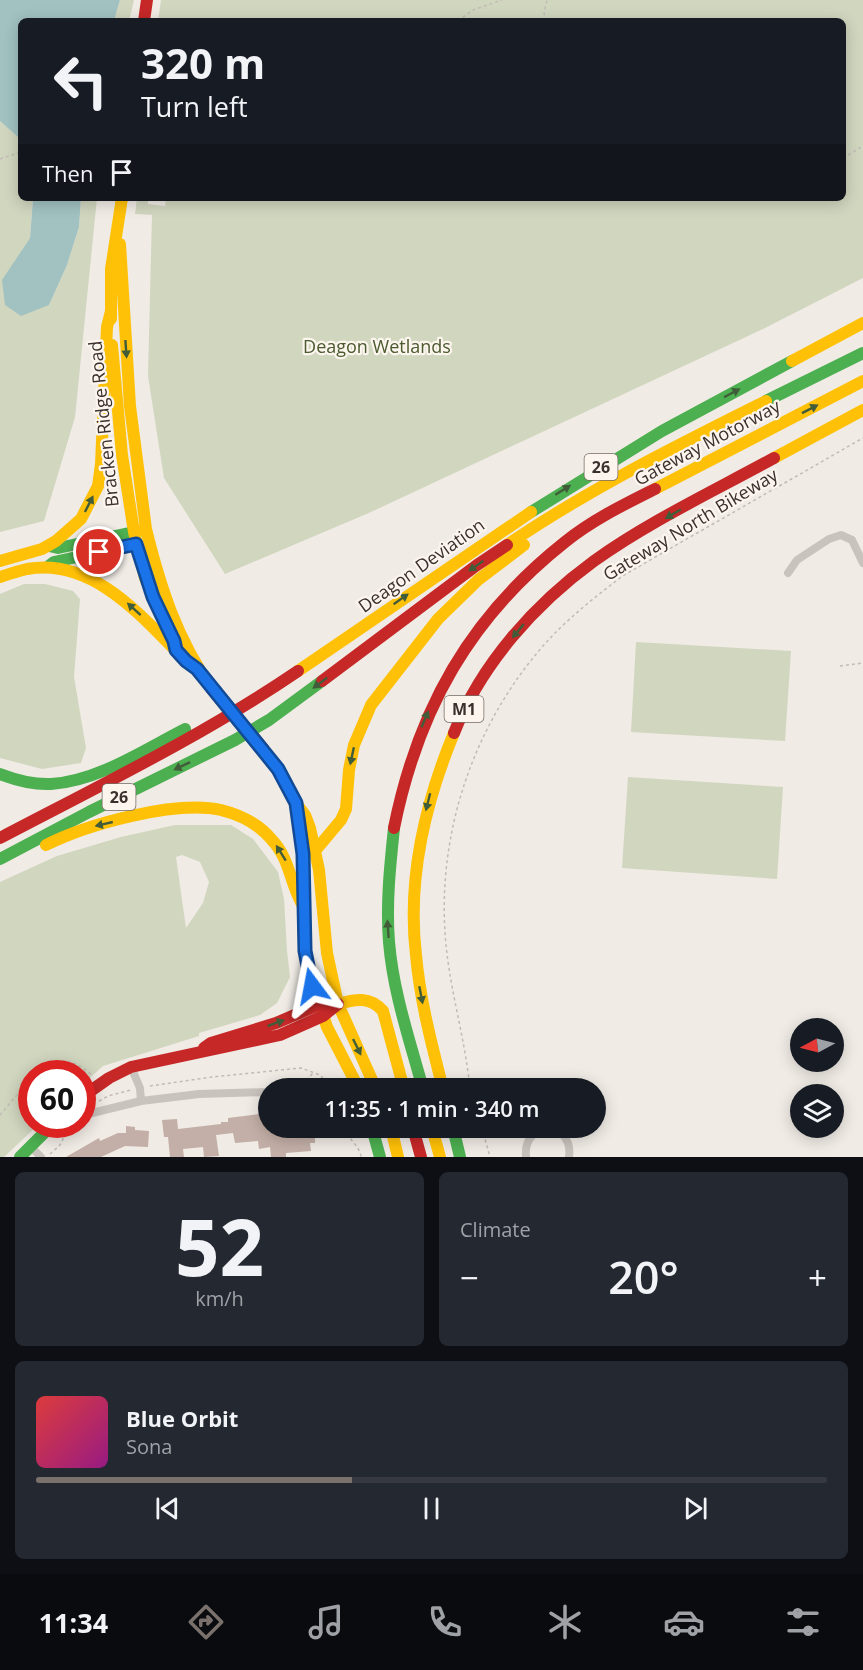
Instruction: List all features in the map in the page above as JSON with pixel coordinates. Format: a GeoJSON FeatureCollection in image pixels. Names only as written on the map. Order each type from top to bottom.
{"type":"FeatureCollection","features":[{"type":"Feature","properties":{"kind":"main road"},"geometry":{"type":"LineString","coordinates":[[144,18],[147,0]]}},
{"type":"Feature","properties":{"kind":"main road","name":"Bracken Ridge Road"},"geometry":{"type":"LineString","coordinates":[[122,201],[111,268],[111,311],[122,455],[153,597],[176,650],[197,669]]}},
{"type":"Feature","properties":{"kind":"main road","name":"Bracken Ridge Road"},"geometry":{"type":"LineString","coordinates":[[118,231],[141,537],[163,594],[197,669],[263,750],[284,779],[305,815],[315,851],[327,953],[338,1004],[371,1078]]}},
{"type":"Feature","properties":{"kind":"main road"},"geometry":{"type":"LineString","coordinates":[[0,561],[49,546],[65,535],[81,519],[98,486],[103,438],[107,327],[111,311]]}},
{"type":"Feature","properties":{"kind":"main road","name":"Deagon Deviation"},"geometry":{"type":"LineString","coordinates":[[0,838],[205,729],[260,697],[487,541],[606,464],[863,323]]}},
{"type":"Feature","properties":{"kind":"main road","name":"Deagon Deviation"},"geometry":{"type":"LineString","coordinates":[[2,858],[235,740],[269,720],[477,565],[542,521],[664,452],[863,353]]}},
{"type":"Feature","properties":{"kind":"main road","name":"Gateway Motorway"},"geometry":{"type":"LineString","coordinates":[[420,1078],[393,968],[389,943],[387,894],[396,812],[409,760],[426,715],[445,677],[474,635],[504,598],[541,561],[591,525],[863,381]]}},
{"type":"Feature","properties":{"kind":"main road","name":"M1"},"geometry":{"type":"LineString","coordinates":[[441,1078],[419,983],[414,935],[414,882],[419,841],[428,800],[442,756],[477,686],[523,624],[593,562],[676,512],[863,410]]}},
{"type":"Feature","properties":{"kind":"main road"},"geometry":{"type":"LineString","coordinates":[[315,851],[338,826],[346,809],[349,770],[354,745],[371,705],[438,619],[478,580],[531,539],[542,521]]}},
{"type":"Feature","properties":{"kind":"main road"},"geometry":{"type":"LineString","coordinates":[[49,546],[58,548],[141,537]]}},
{"type":"Feature","properties":{"kind":"main road"},"geometry":{"type":"LineString","coordinates":[[47,568],[54,562],[141,537]]}},
{"type":"Feature","properties":{"kind":"main road"},"geometry":{"type":"LineString","coordinates":[[0,577],[21,570],[47,568],[75,572],[105,586],[125,601],[176,650]]}},
{"type":"Feature","properties":{"kind":"main road"},"geometry":{"type":"LineString","coordinates":[[0,774],[30,783],[66,781],[122,760],[185,729],[205,729]]}},
{"type":"Feature","properties":{"kind":"main road","name":"Bracken Ridge Road"},"geometry":{"type":"LineString","coordinates":[[296,803],[303,854],[305,951],[320,1011],[354,1078]]}},
{"type":"Feature","properties":{"kind":"main road"},"geometry":{"type":"LineString","coordinates":[[2,858],[28,854],[71,834],[93,827],[164,811],[205,807],[238,815],[268,835],[282,852],[294,890],[303,906]]}},
{"type":"Feature","properties":{"kind":"main road"},"geometry":{"type":"LineString","coordinates":[[96,1087],[131,1067],[200,1051],[211,1043],[320,1011],[352,999],[371,1000],[377,1003],[383,1011],[401,1078]]}},
{"type":"Feature","properties":{"kind":"main road"},"geometry":{"type":"LineString","coordinates":[[20,1157],[38,1138]]}},
{"type":"Feature","properties":{"kind":"main road"},"geometry":{"type":"LineString","coordinates":[[375,1138],[380,1157]]}},
{"type":"Feature","properties":{"kind":"main road"},"geometry":{"type":"LineString","coordinates":[[393,1138],[398,1157]]}},
{"type":"Feature","properties":{"kind":"main road"},"geometry":{"type":"LineString","coordinates":[[416,1138],[421,1157]]}},
{"type":"Feature","properties":{"kind":"main road"},"geometry":{"type":"LineString","coordinates":[[435,1138],[440,1157]]}},
{"type":"Feature","properties":{"kind":"main road"},"geometry":{"type":"LineString","coordinates":[[455,1138],[460,1157]]}},
{"type":"Feature","properties":{"kind":"street"},"geometry":{"type":"LineString","coordinates":[[788,573],[797,560],[829,539],[840,535],[852,540],[863,563]]}},
{"type":"Feature","properties":{"kind":"street"},"geometry":{"type":"LineString","coordinates":[[131,1067],[140,1088],[141,1101]]}},
{"type":"Feature","properties":{"kind":"street"},"geometry":{"type":"LineString","coordinates":[[96,1112],[141,1101],[199,1094],[258,1092]]}},
{"type":"Feature","properties":{"kind":"street"},"geometry":{"type":"LineString","coordinates":[[526,1157],[527,1143],[531,1136],[546,1129],[560,1133],[567,1139],[570,1147],[569,1157]]}},
{"type":"Feature","properties":{"kind":"street"},"geometry":{"type":"LineString","coordinates":[[30,1146],[45,1156]]}},
{"type":"Feature","properties":{"kind":"path"},"geometry":{"type":"LineString","coordinates":[[462,18],[473,10],[502,0]]}},
{"type":"Feature","properties":{"kind":"path"},"geometry":{"type":"LineString","coordinates":[[545,18],[547,0]]}},
{"type":"Feature","properties":{"kind":"path"},"geometry":{"type":"LineString","coordinates":[[846,156],[863,146]]}},
{"type":"Feature","properties":{"kind":"path"},"geometry":{"type":"LineString","coordinates":[[0,159],[18,153]]}},
{"type":"Feature","properties":{"kind":"path","name":"Gateway North Bikeway"},"geometry":{"type":"LineString","coordinates":[[469,1078],[445,933],[447,861],[453,826],[467,775],[499,706],[519,676],[554,634],[602,591],[654,557],[863,438]]}},
{"type":"Feature","properties":{"kind":"path"},"geometry":{"type":"LineString","coordinates":[[840,666],[863,663]]}},
{"type":"Feature","properties":{"kind":"path"},"geometry":{"type":"LineString","coordinates":[[149,1087],[212,1077],[301,1068],[323,1078]]}},
{"type":"Feature","properties":{"kind":"path"},"geometry":{"type":"LineString","coordinates":[[309,1078],[314,1073]]}},
{"type":"Feature","properties":{"kind":"path"},"geometry":{"type":"LineString","coordinates":[[108,1096],[132,1089]]}},
{"type":"Feature","properties":{"kind":"path"},"geometry":{"type":"LineString","coordinates":[[0,1115],[18,1094]]}},
{"type":"Feature","properties":{"kind":"path"},"geometry":{"type":"LineString","coordinates":[[45,1156],[60,1145],[64,1138]]}},
{"type":"Feature","properties":{"kind":"path"},"geometry":{"type":"LineString","coordinates":[[349,1138],[360,1150],[361,1157]]}},
{"type":"Feature","properties":{"kind":"path"},"geometry":{"type":"LineString","coordinates":[[485,1138],[490,1157]]}},
{"type":"Feature","properties":{"kind":"green space"},"geometry":{"type":"Polygon","coordinates":[[[120,0],[134,0],[130,18],[115,18],[120,0]]]}},
{"type":"Feature","properties":{"kind":"green space","name":"Deagon Wetlands"},"geometry":{"type":"Polygon","coordinates":[[[161,0],[863,0],[863,278],[765,328],[371,512],[225,574],[164,478],[148,376],[152,215],[135,214],[137,201],[148,201],[148,204],[165,206],[166,201],[846,201],[846,18],[158,18],[161,0]]]}},
{"type":"Feature","properties":{"kind":"green space"},"geometry":{"type":"Polygon","coordinates":[[[0,121],[18,137],[18,201],[33,201],[30,238],[3,280],[49,305],[67,265],[79,227],[81,201],[97,201],[75,417],[44,521],[0,532],[0,121]]]}},
{"type":"Feature","properties":{"kind":"green space"},"geometry":{"type":"Polygon","coordinates":[[[24,584],[45,584],[73,591],[80,599],[74,677],[86,748],[81,763],[42,769],[0,758],[0,594],[24,584]]]}},
{"type":"Feature","properties":{"kind":"green space"},"geometry":{"type":"Polygon","coordinates":[[[636,642],[791,651],[785,741],[631,732],[636,642]]]}},
{"type":"Feature","properties":{"kind":"green space"},"geometry":{"type":"Polygon","coordinates":[[[628,777],[783,787],[777,879],[622,868],[628,777]]]}},
{"type":"Feature","properties":{"kind":"green space"},"geometry":{"type":"Polygon","coordinates":[[[175,825],[231,825],[253,839],[278,872],[284,899],[290,977],[277,1003],[260,1015],[103,1066],[96,1072],[96,1060],[18,1060],[18,1138],[24,1138],[4,1157],[0,1157],[0,882],[57,856],[121,837],[175,825]],[[182,855],[176,857],[186,928],[203,903],[209,882],[200,862],[182,855]]]}},
{"type":"Feature","properties":{"kind":"water"},"geometry":{"type":"Polygon","coordinates":[[[0,0],[120,0],[115,18],[18,18],[18,137],[0,121],[0,0]]]}},
{"type":"Feature","properties":{"kind":"water"},"geometry":{"type":"Polygon","coordinates":[[[33,201],[81,201],[79,227],[67,265],[49,305],[21,316],[5,305],[2,280],[30,238],[33,201]]]}},
{"type":"Feature","properties":{"kind":"building"},"geometry":{"type":"Polygon","coordinates":[[[258,1114],[258,1138],[315,1138],[315,1143],[310,1143],[311,1151],[286,1153],[286,1157],[271,1157],[270,1147],[259,1149],[258,1141],[235,1143],[233,1133],[216,1135],[219,1156],[204,1157],[203,1147],[183,1149],[184,1157],[170,1157],[168,1137],[164,1137],[162,1120],[177,1119],[178,1129],[221,1124],[221,1122],[228,1122],[228,1118],[258,1114]]]}},
{"type":"Feature","properties":{"kind":"building"},"geometry":{"type":"Polygon","coordinates":[[[126,1126],[135,1127],[135,1130],[149,1131],[148,1147],[125,1146],[101,1157],[66,1157],[99,1138],[100,1141],[118,1133],[126,1133],[126,1126]]]}},
{"type":"Feature","properties":{"kind":"traffic: fast"},"geometry":{"type":"LineString","coordinates":[[766,401],[863,353]]}},
{"type":"Feature","properties":{"kind":"traffic: fast"},"geometry":{"type":"LineString","coordinates":[[531,512],[662,431],[792,361]]}},
{"type":"Feature","properties":{"kind":"traffic: fast"},"geometry":{"type":"LineString","coordinates":[[49,546],[58,548],[134,532]]}},
{"type":"Feature","properties":{"kind":"traffic: fast"},"geometry":{"type":"LineString","coordinates":[[49,566],[54,562],[136,544]]}},
{"type":"Feature","properties":{"kind":"traffic: fast"},"geometry":{"type":"LineString","coordinates":[[0,859],[235,740],[269,720],[322,681]]}},
{"type":"Feature","properties":{"kind":"traffic: fast"},"geometry":{"type":"LineString","coordinates":[[0,774],[38,784],[69,782],[103,771],[185,729]]}},
{"type":"Feature","properties":{"kind":"traffic: fast"},"geometry":{"type":"LineString","coordinates":[[394,828],[388,899],[391,961],[420,1078]]}},
{"type":"Feature","properties":{"kind":"traffic: fast"},"geometry":{"type":"LineString","coordinates":[[20,1157],[39,1138]]}},
{"type":"Feature","properties":{"kind":"traffic: fast"},"geometry":{"type":"LineString","coordinates":[[375,1138],[380,1157]]}},
{"type":"Feature","properties":{"kind":"traffic: fast"},"geometry":{"type":"LineString","coordinates":[[455,1138],[460,1157]]}},
{"type":"Feature","properties":{"kind":"traffic: slow"},"geometry":{"type":"LineString","coordinates":[[111,319],[111,269],[122,201]]}},
{"type":"Feature","properties":{"kind":"traffic: slow"},"geometry":{"type":"LineString","coordinates":[[120,244],[130,406],[146,529]]}},
{"type":"Feature","properties":{"kind":"traffic: slow"},"geometry":{"type":"LineString","coordinates":[[0,561],[42,549],[56,541],[81,519],[98,486],[107,327],[111,311]]}},
{"type":"Feature","properties":{"kind":"traffic: slow"},"geometry":{"type":"LineString","coordinates":[[792,361],[863,323]]}},
{"type":"Feature","properties":{"kind":"traffic: slow"},"geometry":{"type":"LineString","coordinates":[[112,345],[122,455],[134,532]]}},
{"type":"Feature","properties":{"kind":"traffic: slow"},"geometry":{"type":"LineString","coordinates":[[655,489],[863,381]]}},
{"type":"Feature","properties":{"kind":"traffic: slow"},"geometry":{"type":"LineString","coordinates":[[507,545],[602,486],[766,401]]}},
{"type":"Feature","properties":{"kind":"traffic: slow"},"geometry":{"type":"LineString","coordinates":[[774,458],[863,410]]}},
{"type":"Feature","properties":{"kind":"traffic: slow"},"geometry":{"type":"LineString","coordinates":[[298,671],[531,512]]}},
{"type":"Feature","properties":{"kind":"traffic: slow"},"geometry":{"type":"LineString","coordinates":[[197,669],[177,650],[145,578],[134,532],[146,529],[157,571],[179,632],[212,688]]}},
{"type":"Feature","properties":{"kind":"traffic: slow"},"geometry":{"type":"LineString","coordinates":[[315,851],[341,820],[346,809],[349,770],[354,745],[371,705],[438,619],[478,580],[524,545]]}},
{"type":"Feature","properties":{"kind":"traffic: slow"},"geometry":{"type":"LineString","coordinates":[[0,577],[27,569],[50,568],[71,571],[91,579],[110,590],[127,604],[175,650]]}},
{"type":"Feature","properties":{"kind":"traffic: slow"},"geometry":{"type":"LineString","coordinates":[[440,1078],[420,989],[414,927],[414,898],[416,870],[427,814],[454,733]]}},
{"type":"Feature","properties":{"kind":"traffic: slow"},"geometry":{"type":"LineString","coordinates":[[263,750],[284,779],[310,828],[319,870],[327,953],[338,1004],[371,1078]]}},
{"type":"Feature","properties":{"kind":"traffic: slow"},"geometry":{"type":"LineString","coordinates":[[46,845],[85,829],[156,811],[180,808],[221,810],[249,821],[261,829],[278,847],[303,906]]}},
{"type":"Feature","properties":{"kind":"traffic: slow"},"geometry":{"type":"LineString","coordinates":[[296,808],[303,854],[303,929],[308,970],[327,1027],[353,1078]]}},
{"type":"Feature","properties":{"kind":"traffic: slow"},"geometry":{"type":"LineString","coordinates":[[338,1004],[362,1000],[373,1003],[383,1011],[401,1078]]}},
{"type":"Feature","properties":{"kind":"traffic: slow"},"geometry":{"type":"LineString","coordinates":[[393,1138],[398,1157]]}},
{"type":"Feature","properties":{"kind":"traffic: slow"},"geometry":{"type":"LineString","coordinates":[[435,1138],[440,1157]]}},
{"type":"Feature","properties":{"kind":"traffic: jam"},"geometry":{"type":"LineString","coordinates":[[144,18],[147,0]]}},
{"type":"Feature","properties":{"kind":"traffic: jam"},"geometry":{"type":"LineString","coordinates":[[454,733],[479,683],[495,660],[512,637],[551,596],[615,546],[774,458]]}},
{"type":"Feature","properties":{"kind":"traffic: jam"},"geometry":{"type":"LineString","coordinates":[[394,828],[417,744],[453,668],[475,634],[531,571],[565,542],[597,520],[655,489]]}},
{"type":"Feature","properties":{"kind":"traffic: jam"},"geometry":{"type":"LineString","coordinates":[[322,681],[507,545]]}},
{"type":"Feature","properties":{"kind":"traffic: jam"},"geometry":{"type":"LineString","coordinates":[[0,838],[189,738],[298,671]]}},
{"type":"Feature","properties":{"kind":"traffic: jam"},"geometry":{"type":"LineString","coordinates":[[212,688],[263,750]]}},
{"type":"Feature","properties":{"kind":"traffic: jam"},"geometry":{"type":"LineString","coordinates":[[96,1087],[131,1067],[280,1035],[323,1016],[338,1004]]}},
{"type":"Feature","properties":{"kind":"traffic: jam"},"geometry":{"type":"LineString","coordinates":[[204,1048],[211,1043],[276,1023],[318,1005],[328,1005]]}},
{"type":"Feature","properties":{"kind":"traffic: jam"},"geometry":{"type":"LineString","coordinates":[[416,1138],[421,1157]]}},
{"type":"Feature","properties":{"kind":"route"},"geometry":{"type":"LineString","coordinates":[[99,552],[136,544],[153,597],[176,650],[197,669],[278,769],[291,792],[296,803],[302,838],[303,929],[312,986]]}}]}
